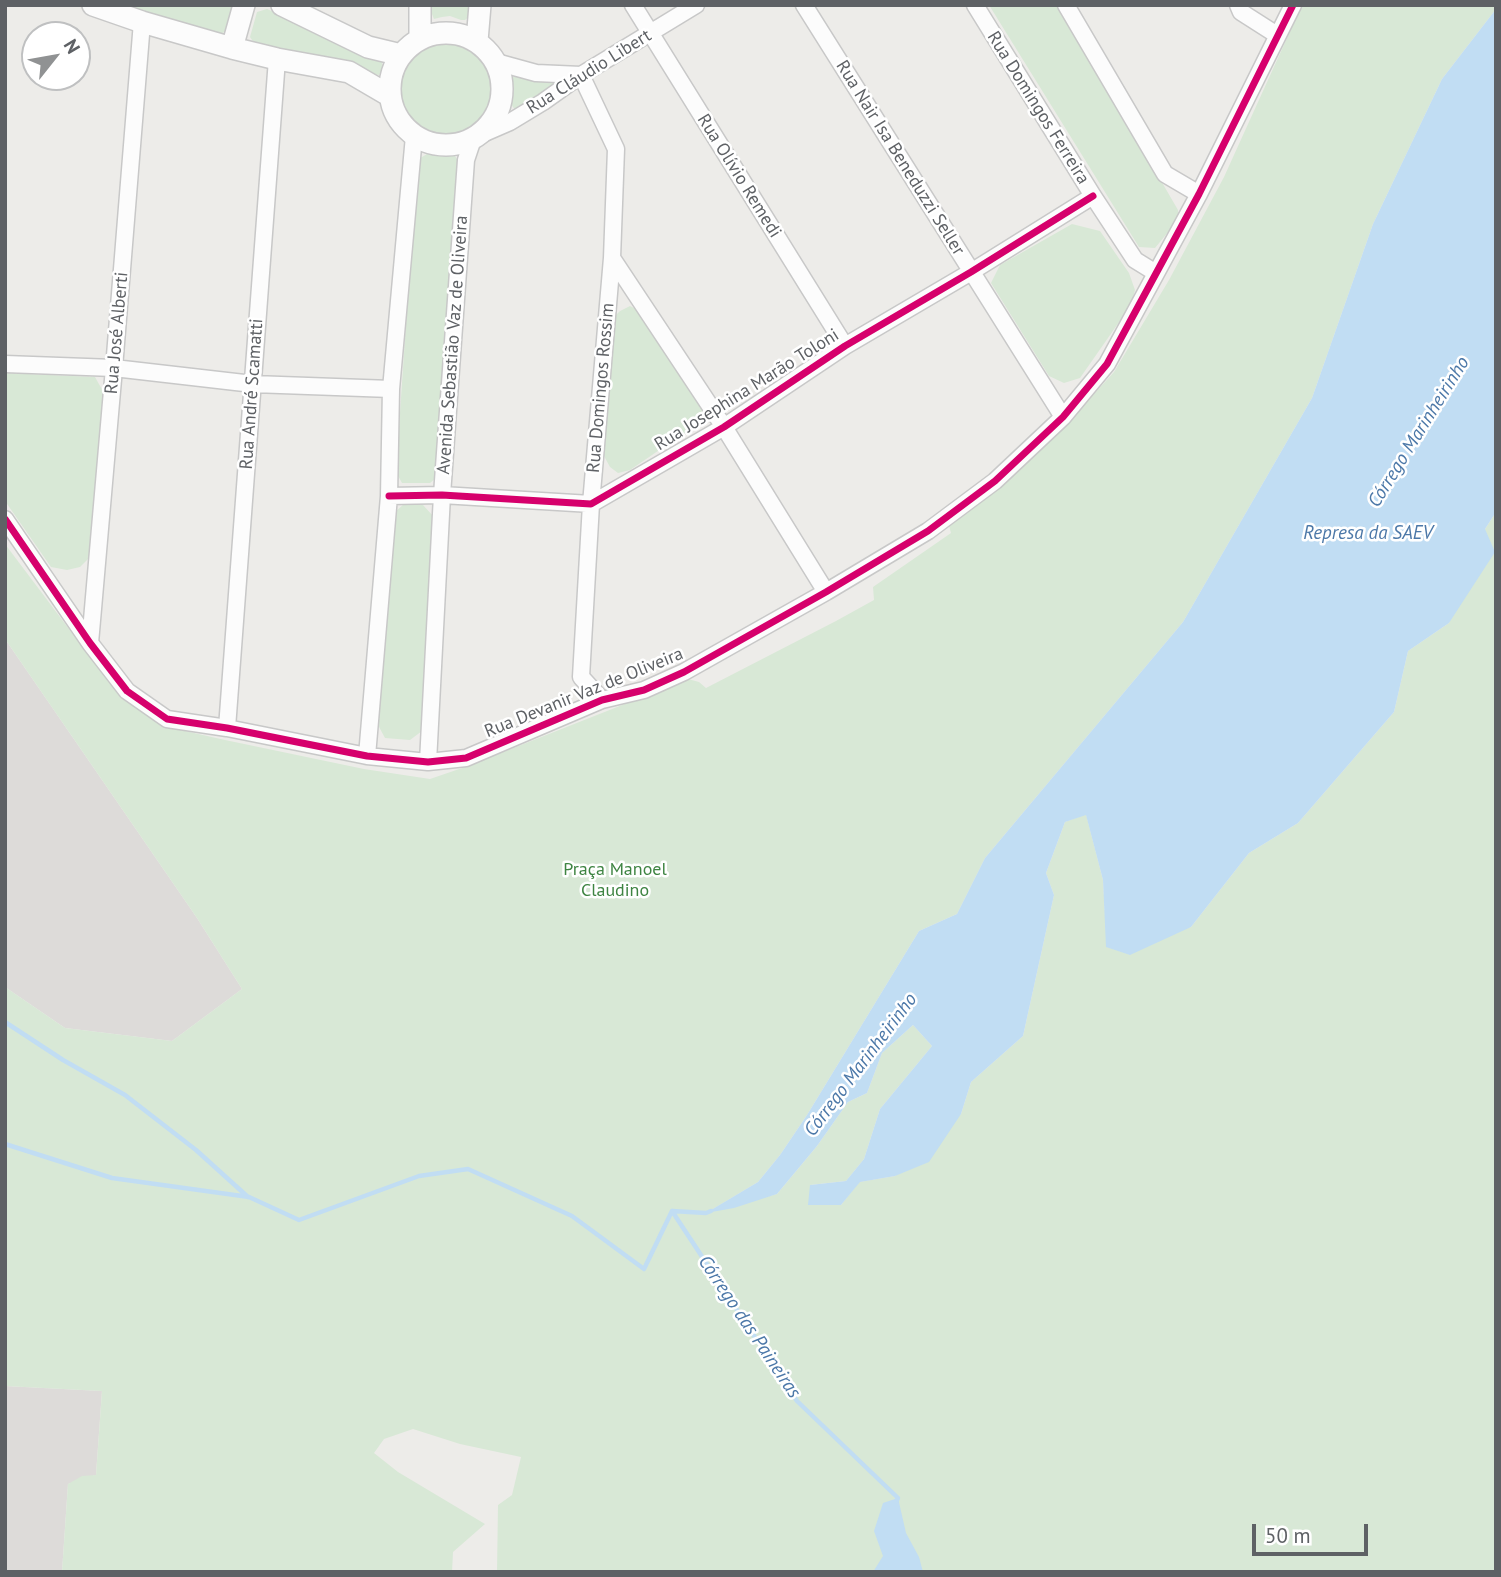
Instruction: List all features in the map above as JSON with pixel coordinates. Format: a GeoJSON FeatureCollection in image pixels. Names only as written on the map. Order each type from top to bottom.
{"type":"FeatureCollection","features":[{"type":"Feature","properties":{"kind":"street"},"geometry":{"type":"LineString","coordinates":[[93,5],[232,48],[349,72],[390,96]]}},
{"type":"Feature","properties":{"kind":"street"},"geometry":{"type":"LineString","coordinates":[[232,48],[244,5]]}},
{"type":"Feature","properties":{"kind":"street"},"geometry":{"type":"LineString","coordinates":[[282,5],[368,47],[401,55]]}},
{"type":"Feature","properties":{"kind":"street"},"geometry":{"type":"LineString","coordinates":[[420,5],[420,38]]}},
{"type":"Feature","properties":{"kind":"street"},"geometry":{"type":"LineString","coordinates":[[477,41],[480,5]]}},
{"type":"Feature","properties":{"kind":"street","name":"Rua Olívio Remedi"},"geometry":{"type":"LineString","coordinates":[[633,5],[845,346]]}},
{"type":"Feature","properties":{"kind":"street","name":"Rua Cláudio Libert"},"geometry":{"type":"LineString","coordinates":[[476,137],[543,103],[581,75],[696,5]]}},
{"type":"Feature","properties":{"kind":"street","name":"Rua Nair Isa Beneduzzi Seller"},"geometry":{"type":"LineString","coordinates":[[804,5],[1063,417]]}},
{"type":"Feature","properties":{"kind":"street","name":"Rua Domingos Ferreira"},"geometry":{"type":"LineString","coordinates":[[975,5],[1135,260],[1156,273]]}},
{"type":"Feature","properties":{"kind":"street"},"geometry":{"type":"LineString","coordinates":[[1066,5],[1165,174],[1199,194]]}},
{"type":"Feature","properties":{"kind":"street"},"geometry":{"type":"LineString","coordinates":[[1238,5],[1241,12],[1278,35]]}},
{"type":"Feature","properties":{"kind":"street","name":"Rua Devanir Vaz de Oliveira"},"geometry":{"type":"LineString","coordinates":[[5,519],[90,643],[127,691],[167,719],[367,756],[428,762],[466,758],[602,700],[644,690],[684,672],[928,531],[995,481],[1063,417],[1107,364],[1199,194],[1293,5]]}},
{"type":"Feature","properties":{"kind":"street","name":"Rua José Alberti"},"geometry":{"type":"LineString","coordinates":[[90,643],[142,22]]}},
{"type":"Feature","properties":{"kind":"street"},"geometry":{"type":"LineString","coordinates":[[439,32],[459,33],[477,41],[488,50],[496,62],[502,81],[502,101],[494,120],[476,137],[453,145],[433,144],[414,136],[402,125],[394,111],[390,82],[394,67],[409,45],[420,38],[439,32]]}},
{"type":"Feature","properties":{"kind":"street","name":"Rua André Scamatti"},"geometry":{"type":"LineString","coordinates":[[227,728],[277,59]]}},
{"type":"Feature","properties":{"kind":"street"},"geometry":{"type":"LineString","coordinates":[[496,62],[536,73],[581,75]]}},
{"type":"Feature","properties":{"kind":"street","name":"Rua Domingos Rossim"},"geometry":{"type":"LineString","coordinates":[[581,75],[616,149],[612,258],[591,504],[581,677],[602,700]]}},
{"type":"Feature","properties":{"kind":"street"},"geometry":{"type":"LineString","coordinates":[[367,756],[389,496],[391,389],[414,136]]}},
{"type":"Feature","properties":{"kind":"street","name":"Avenida Sebastião Vaz de Oliveira"},"geometry":{"type":"LineString","coordinates":[[428,762],[442,495],[466,160],[476,137]]}},
{"type":"Feature","properties":{"kind":"street","name":"Rua Josephina Marão Toloni"},"geometry":{"type":"LineString","coordinates":[[591,504],[724,428],[845,346],[1093,196]]}},
{"type":"Feature","properties":{"kind":"street"},"geometry":{"type":"LineString","coordinates":[[612,258],[724,428],[826,592]]}},
{"type":"Feature","properties":{"kind":"street"},"geometry":{"type":"LineString","coordinates":[[5,364],[114,368],[253,384],[391,389]]}},
{"type":"Feature","properties":{"kind":"street"},"geometry":{"type":"LineString","coordinates":[[389,496],[442,495],[591,504]]}},
{"type":"Feature","properties":{"kind":"shaded area"},"geometry":{"type":"Polygon","coordinates":[[[5,639],[197,918],[242,989],[172,1041],[65,1028],[5,987],[5,639]]]}},
{"type":"Feature","properties":{"kind":"shaded area"},"geometry":{"type":"Polygon","coordinates":[[[5,1386],[102,1391],[96,1475],[68,1484],[62,1572],[5,1572],[5,1386]]]}},
{"type":"Feature","properties":{"kind":"green space"},"geometry":{"type":"Polygon","coordinates":[[[123,5],[237,5],[231,29],[218,35],[123,5]]]}},
{"type":"Feature","properties":{"kind":"green space"},"geometry":{"type":"Polygon","coordinates":[[[430,5],[474,5],[471,15],[461,20],[450,16],[434,19],[430,5]]]}},
{"type":"Feature","properties":{"kind":"green space"},"geometry":{"type":"Polygon","coordinates":[[[989,5],[1059,5],[1178,210],[1178,220],[1155,248],[1139,247],[989,5]]]}},
{"type":"Feature","properties":{"kind":"green space","name":"Praça Manoel Claudino"},"geometry":{"type":"Polygon","coordinates":[[[1302,5],[1496,5],[1496,9],[1442,79],[1373,224],[1312,398],[1183,622],[985,858],[957,914],[919,931],[780,1155],[758,1182],[708,1212],[777,1194],[817,1146],[848,1102],[867,1093],[882,1053],[913,1025],[932,1046],[880,1109],[864,1159],[846,1181],[810,1185],[841,1205],[859,1182],[895,1176],[961,1114],[971,1082],[1023,1036],[1054,895],[1046,873],[1065,822],[1086,814],[1103,880],[1107,947],[1191,927],[1249,853],[1298,823],[1394,712],[1408,651],[1449,623],[1485,529],[1496,512],[1496,1572],[497,1572],[498,1505],[512,1495],[521,1457],[460,1444],[413,1429],[384,1439],[374,1453],[398,1472],[485,1524],[453,1552],[452,1572],[62,1572],[68,1484],[82,1476],[96,1475],[102,1391],[5,1386],[5,987],[65,1028],[172,1041],[242,989],[197,918],[5,639],[5,544],[121,698],[163,726],[364,769],[430,779],[688,679],[699,682],[706,688],[874,600],[873,587],[951,533],[948,522],[999,487],[1056,436],[1114,372],[1169,280],[1224,177],[1302,5]]]}},
{"type":"Feature","properties":{"kind":"green space"},"geometry":{"type":"Polygon","coordinates":[[[267,9],[381,58],[383,68],[379,75],[372,74],[257,47],[250,37],[257,12],[267,9]]]}},
{"type":"Feature","properties":{"kind":"green space"},"geometry":{"type":"Polygon","coordinates":[[[445,40],[463,43],[479,54],[490,70],[493,88],[490,106],[479,122],[463,133],[445,136],[427,133],[411,122],[400,106],[397,88],[400,70],[411,54],[427,43],[445,40]]]}},
{"type":"Feature","properties":{"kind":"green space"},"geometry":{"type":"Polygon","coordinates":[[[516,74],[553,81],[556,84],[516,111],[510,103],[514,90],[512,78],[516,74]]]}},
{"type":"Feature","properties":{"kind":"green space"},"geometry":{"type":"Polygon","coordinates":[[[427,154],[455,156],[460,164],[436,478],[430,483],[402,483],[396,472],[417,160],[427,154]]]}},
{"type":"Feature","properties":{"kind":"green space"},"geometry":{"type":"Polygon","coordinates":[[[1072,224],[1100,231],[1129,273],[1135,290],[1131,305],[1080,378],[1064,383],[1049,376],[991,283],[1000,265],[1072,224]]]}},
{"type":"Feature","properties":{"kind":"green space"},"geometry":{"type":"Polygon","coordinates":[[[630,306],[638,310],[702,409],[702,420],[630,470],[618,473],[610,467],[604,456],[612,319],[630,306]]]}},
{"type":"Feature","properties":{"kind":"green space"},"geometry":{"type":"Polygon","coordinates":[[[5,373],[95,377],[104,393],[90,557],[80,567],[67,570],[51,567],[5,501],[5,373]]]}},
{"type":"Feature","properties":{"kind":"green space"},"geometry":{"type":"Polygon","coordinates":[[[404,504],[423,505],[434,517],[422,731],[410,740],[385,738],[378,725],[394,513],[404,504]]]}},
{"type":"Feature","properties":{"kind":"water","name":"Represa da SAEV"},"geometry":{"type":"Polygon","coordinates":[[[1496,9],[1496,512],[1485,529],[1495,552],[1449,623],[1408,651],[1394,712],[1298,823],[1249,853],[1191,927],[1130,955],[1106,947],[1103,880],[1086,815],[1065,822],[1046,873],[1054,895],[1023,1036],[971,1082],[961,1114],[929,1162],[895,1176],[860,1182],[841,1205],[808,1205],[810,1185],[846,1181],[864,1159],[880,1109],[932,1046],[913,1025],[882,1053],[867,1093],[848,1102],[817,1146],[777,1194],[734,1208],[706,1213],[758,1182],[780,1155],[919,931],[957,914],[985,858],[1183,622],[1312,398],[1373,224],[1442,79],[1496,9]]]}},
{"type":"Feature","properties":{"kind":"water"},"geometry":{"type":"Polygon","coordinates":[[[898,1498],[906,1533],[919,1557],[923,1572],[873,1572],[883,1556],[874,1531],[883,1503],[898,1498]]]}},
{"type":"Feature","properties":{"kind":"waterway"},"geometry":{"type":"LineString","coordinates":[[5,1022],[63,1060],[125,1095],[196,1150],[248,1197]]}},
{"type":"Feature","properties":{"kind":"waterway","name":"Córrego Marinheirinho"},"geometry":{"type":"LineString","coordinates":[[5,1144],[112,1178],[249,1197],[299,1220],[419,1176],[468,1169],[572,1216],[644,1269],[672,1211],[711,1211]]}},
{"type":"Feature","properties":{"kind":"waterway","name":"Córrego das Paineiras"},"geometry":{"type":"LineString","coordinates":[[672,1211],[797,1401],[898,1498],[896,1502]]}},
{"type":"Feature","properties":{"kind":"cycle path"},"geometry":{"type":"LineString","coordinates":[[5,519],[90,643],[127,691],[167,719],[367,756],[428,762],[466,758],[602,700],[644,690],[684,672],[928,531],[995,481],[1063,417],[1107,364],[1199,194],[1293,5]]}},
{"type":"Feature","properties":{"kind":"cycle path"},"geometry":{"type":"LineString","coordinates":[[389,496],[442,495],[591,504],[724,427],[845,346],[1093,196]]}}]}
